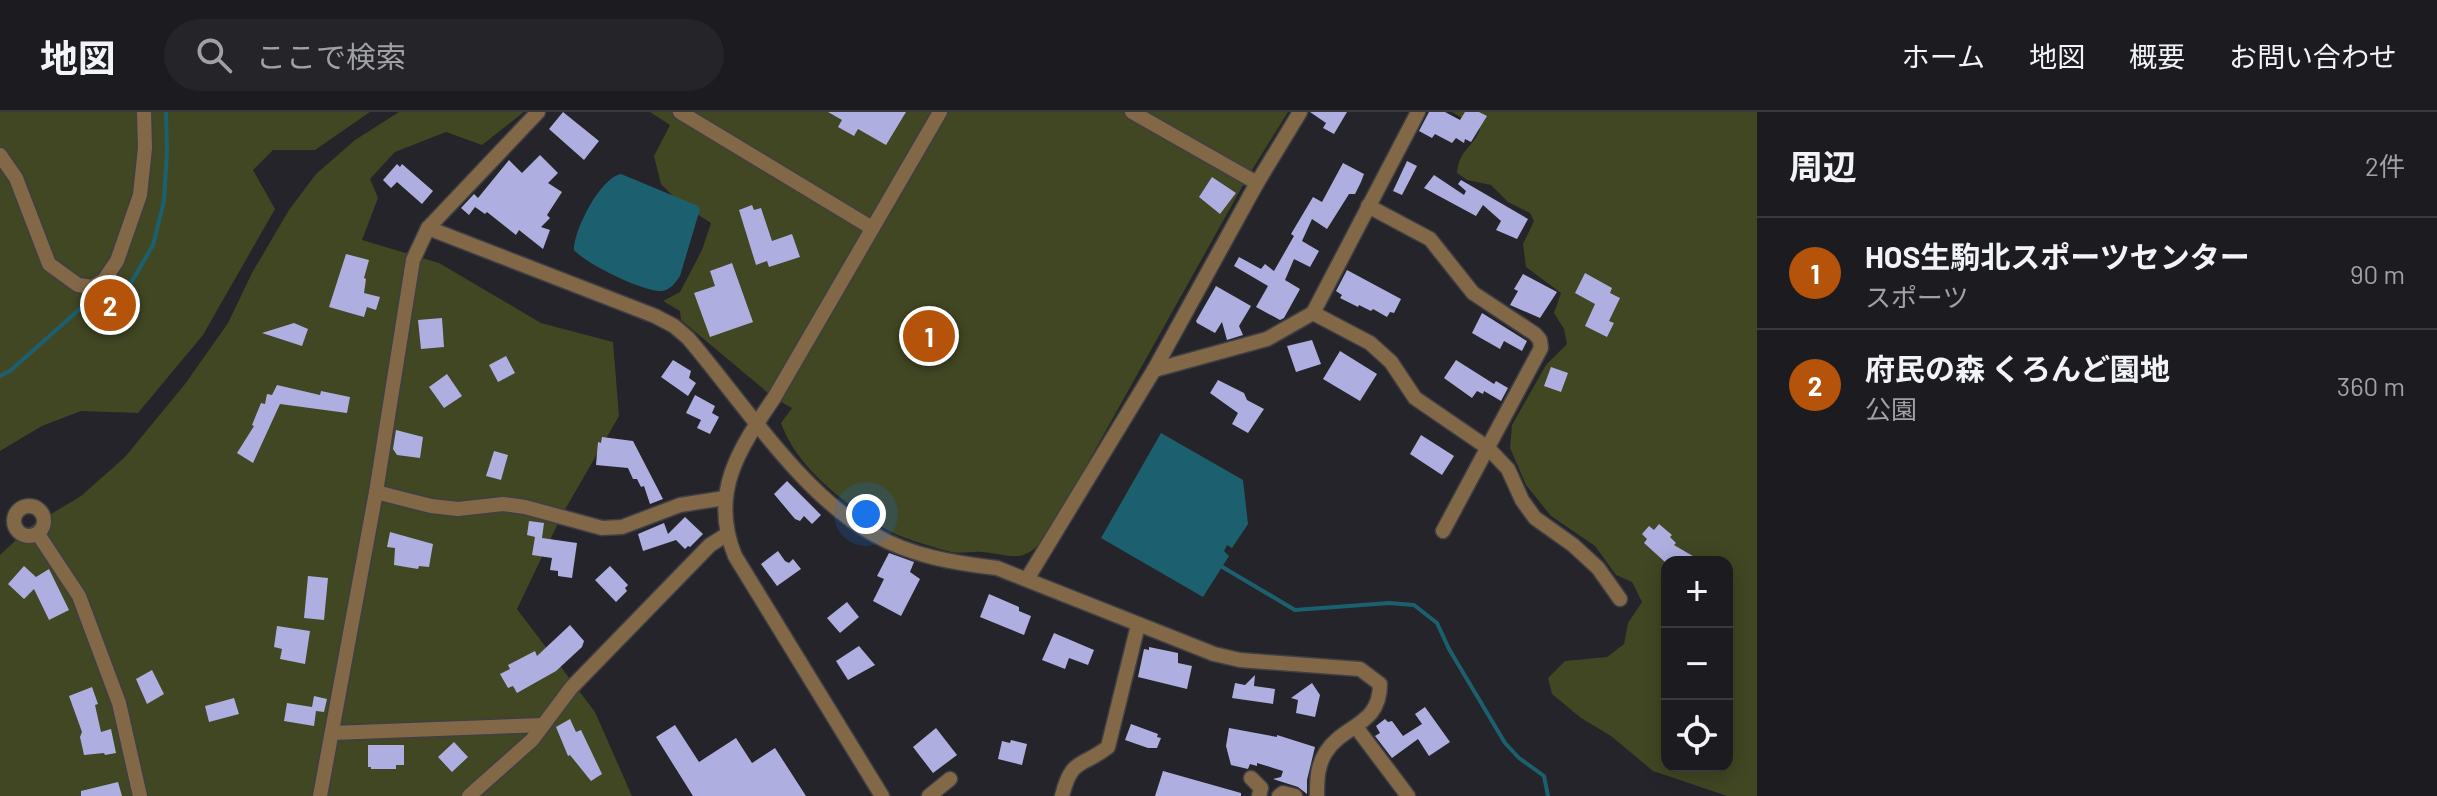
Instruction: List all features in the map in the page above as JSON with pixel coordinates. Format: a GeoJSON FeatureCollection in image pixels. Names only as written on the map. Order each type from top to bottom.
{"type":"FeatureCollection","features":[{"type":"Feature","properties":{"kind":"street"},"geometry":{"type":"LineString","coordinates":[[0,155],[16,178],[49,264],[78,285],[92,287],[104,280],[117,261],[140,195],[145,148],[144,112]]}},
{"type":"Feature","properties":{"kind":"street"},"geometry":{"type":"LineString","coordinates":[[320,796],[376,492],[413,260],[428,228],[538,112]]}},
{"type":"Feature","properties":{"kind":"street"},"geometry":{"type":"LineString","coordinates":[[680,112],[872,228]]}},
{"type":"Feature","properties":{"kind":"street"},"geometry":{"type":"LineString","coordinates":[[882,796],[735,556],[726,535],[725,498],[734,462],[940,112]]}},
{"type":"Feature","properties":{"kind":"street"},"geometry":{"type":"LineString","coordinates":[[1132,112],[1257,183]]}},
{"type":"Feature","properties":{"kind":"street"},"geometry":{"type":"LineString","coordinates":[[1027,579],[1154,370],[1257,183],[1300,112]]}},
{"type":"Feature","properties":{"kind":"street"},"geometry":{"type":"LineString","coordinates":[[1154,370],[1267,339],[1313,313],[1418,112]]}},
{"type":"Feature","properties":{"kind":"street"},"geometry":{"type":"LineString","coordinates":[[1368,206],[1430,239],[1473,293],[1540,340],[1541,348],[1443,531]]}},
{"type":"Feature","properties":{"kind":"street"},"geometry":{"type":"LineString","coordinates":[[428,228],[674,326],[700,352],[756,424],[809,483],[872,534],[920,555],[997,568],[1214,654],[1240,660],[1360,669],[1380,684],[1380,696],[1369,716],[1326,752],[1317,773],[1317,796]]}},
{"type":"Feature","properties":{"kind":"street"},"geometry":{"type":"LineString","coordinates":[[1313,313],[1370,343],[1391,362],[1415,398],[1488,448],[1508,469],[1522,500],[1535,518],[1573,545],[1598,568],[1620,599]]}},
{"type":"Feature","properties":{"kind":"street"},"geometry":{"type":"LineString","coordinates":[[376,492],[431,506],[458,509],[503,504],[525,507],[602,528],[622,527],[680,505],[725,498]]}},
{"type":"Feature","properties":{"kind":"street"},"geometry":{"type":"LineString","coordinates":[[38,534],[79,596],[119,703],[140,796]]}},
{"type":"Feature","properties":{"kind":"street"},"geometry":{"type":"LineString","coordinates":[[469,796],[532,740],[581,677],[710,545],[726,535]]}},
{"type":"Feature","properties":{"kind":"street"},"geometry":{"type":"LineString","coordinates":[[1062,796],[1067,775],[1080,762],[1108,747],[1138,625]]}},
{"type":"Feature","properties":{"kind":"street"},"geometry":{"type":"LineString","coordinates":[[332,733],[543,725]]}},
{"type":"Feature","properties":{"kind":"street"},"geometry":{"type":"LineString","coordinates":[[1356,727],[1408,796]]}},
{"type":"Feature","properties":{"kind":"street"},"geometry":{"type":"LineString","coordinates":[[1251,778],[1261,788],[1259,796]]}},
{"type":"Feature","properties":{"kind":"street"},"geometry":{"type":"LineString","coordinates":[[929,796],[950,779]]}},
{"type":"Feature","properties":{"kind":"street"},"geometry":{"type":"LineString","coordinates":[[1279,796],[1283,793],[1295,796]]}},
{"type":"Feature","properties":{"kind":"green space"},"geometry":{"type":"Polygon","coordinates":[[[0,112],[370,112],[315,150],[273,150],[253,170],[275,209],[203,335],[138,413],[81,411],[42,426],[0,451],[0,112]]]}},
{"type":"Feature","properties":{"kind":"green space"},"geometry":{"type":"Polygon","coordinates":[[[399,112],[524,112],[482,145],[446,132],[395,152],[370,179],[378,198],[362,240],[439,263],[541,323],[613,342],[619,416],[563,513],[517,609],[595,712],[632,796],[0,796],[0,555],[31,526],[81,496],[125,457],[185,384],[228,323],[252,273],[289,210],[316,174],[355,140],[399,112]]]}},
{"type":"Feature","properties":{"kind":"green space"},"geometry":{"type":"Polygon","coordinates":[[[650,112],[1288,112],[1247,178],[1047,536],[1024,555],[1010,556],[982,552],[955,553],[935,547],[889,531],[852,507],[810,469],[788,439],[781,423],[792,408],[774,398],[681,320],[680,311],[663,301],[680,292],[702,250],[711,223],[680,203],[661,184],[654,156],[670,125],[650,112]]]}},
{"type":"Feature","properties":{"kind":"green space"},"geometry":{"type":"Polygon","coordinates":[[[1452,112],[1757,112],[1757,796],[1727,796],[1653,771],[1552,694],[1548,678],[1565,661],[1607,657],[1624,644],[1628,623],[1642,602],[1632,582],[1616,575],[1595,546],[1551,516],[1526,485],[1510,448],[1512,425],[1546,365],[1567,344],[1564,329],[1554,313],[1561,293],[1526,267],[1523,244],[1534,221],[1530,213],[1508,202],[1491,185],[1467,180],[1457,173],[1460,159],[1480,129],[1452,112]]]}},
{"type":"Feature","properties":{"kind":"water"},"geometry":{"type":"Polygon","coordinates":[[[621,174],[700,209],[680,276],[667,290],[652,290],[628,282],[574,250],[578,230],[590,206],[605,185],[621,174]]]}},
{"type":"Feature","properties":{"kind":"water"},"geometry":{"type":"Polygon","coordinates":[[[1161,433],[1243,480],[1248,524],[1232,548],[1227,545],[1224,551],[1229,556],[1203,597],[1101,538],[1161,433]]]}},
{"type":"Feature","properties":{"kind":"building"},"geometry":{"type":"Polygon","coordinates":[[[563,112],[599,141],[584,160],[549,129],[563,112]]]}},
{"type":"Feature","properties":{"kind":"building"},"geometry":{"type":"Polygon","coordinates":[[[828,112],[906,112],[886,145],[858,129],[854,136],[838,127],[842,120],[828,112]]]}},
{"type":"Feature","properties":{"kind":"building"},"geometry":{"type":"Polygon","coordinates":[[[1310,112],[1347,112],[1334,134],[1323,128],[1326,123],[1310,112]]]}},
{"type":"Feature","properties":{"kind":"building"},"geometry":{"type":"Polygon","coordinates":[[[1429,112],[1445,112],[1460,120],[1465,112],[1479,112],[1487,116],[1471,142],[1465,139],[1464,143],[1456,138],[1452,143],[1435,134],[1432,138],[1419,131],[1429,112]]]}},
{"type":"Feature","properties":{"kind":"building"},"geometry":{"type":"Polygon","coordinates":[[[540,155],[558,173],[548,183],[562,192],[547,215],[550,218],[541,227],[550,230],[543,249],[519,230],[516,235],[487,212],[485,214],[475,207],[469,215],[461,208],[474,194],[478,198],[509,160],[522,173],[540,155]]]}},
{"type":"Feature","properties":{"kind":"building"},"geometry":{"type":"Polygon","coordinates":[[[1407,161],[1417,166],[1402,195],[1393,191],[1407,161]]]}},
{"type":"Feature","properties":{"kind":"building"},"geometry":{"type":"Polygon","coordinates":[[[1343,163],[1364,174],[1361,182],[1355,194],[1349,194],[1327,229],[1312,219],[1302,241],[1319,251],[1310,267],[1294,259],[1285,280],[1300,289],[1280,320],[1256,307],[1268,286],[1234,266],[1239,257],[1261,269],[1265,264],[1274,271],[1313,197],[1322,202],[1343,163]]]}},
{"type":"Feature","properties":{"kind":"building"},"geometry":{"type":"Polygon","coordinates":[[[397,164],[400,167],[402,164],[433,191],[422,204],[397,182],[391,188],[383,180],[397,164]]]}},
{"type":"Feature","properties":{"kind":"building"},"geometry":{"type":"Polygon","coordinates":[[[1434,175],[1464,195],[1466,191],[1458,184],[1461,180],[1528,219],[1517,239],[1496,230],[1501,221],[1483,205],[1476,216],[1424,188],[1434,175]]]}},
{"type":"Feature","properties":{"kind":"building"},"geometry":{"type":"Polygon","coordinates":[[[1212,177],[1236,193],[1220,214],[1199,197],[1212,177]]]}},
{"type":"Feature","properties":{"kind":"building"},"geometry":{"type":"Polygon","coordinates":[[[752,205],[754,210],[761,208],[772,241],[792,234],[800,257],[769,267],[767,261],[756,265],[739,210],[752,205]]]}},
{"type":"Feature","properties":{"kind":"building"},"geometry":{"type":"Polygon","coordinates":[[[346,254],[369,260],[364,293],[380,297],[376,310],[367,307],[364,317],[329,307],[346,254]]]}},
{"type":"Feature","properties":{"kind":"building"},"geometry":{"type":"Polygon","coordinates":[[[732,263],[753,322],[710,337],[694,293],[715,286],[710,271],[732,263]]]}},
{"type":"Feature","properties":{"kind":"building"},"geometry":{"type":"Polygon","coordinates":[[[1347,270],[1401,299],[1394,313],[1390,312],[1387,317],[1340,298],[1342,295],[1336,291],[1347,270]]]}},
{"type":"Feature","properties":{"kind":"building"},"geometry":{"type":"Polygon","coordinates":[[[1585,273],[1612,288],[1610,293],[1620,298],[1609,321],[1614,323],[1607,337],[1585,326],[1595,304],[1575,293],[1585,273]]]}},
{"type":"Feature","properties":{"kind":"building"},"geometry":{"type":"Polygon","coordinates":[[[1523,274],[1557,292],[1540,318],[1510,305],[1518,291],[1514,289],[1523,274]]]}},
{"type":"Feature","properties":{"kind":"building"},"geometry":{"type":"Polygon","coordinates":[[[1216,286],[1251,306],[1239,326],[1243,335],[1227,340],[1222,322],[1215,333],[1197,323],[1216,286]]]}},
{"type":"Feature","properties":{"kind":"building"},"geometry":{"type":"Polygon","coordinates":[[[1482,313],[1527,341],[1522,351],[1504,341],[1500,349],[1472,333],[1482,313]]]}},
{"type":"Feature","properties":{"kind":"building"},"geometry":{"type":"Polygon","coordinates":[[[442,318],[444,347],[421,349],[418,320],[442,318]]]}},
{"type":"Feature","properties":{"kind":"building"},"geometry":{"type":"Polygon","coordinates":[[[294,323],[308,329],[302,346],[262,333],[294,323]]]}},
{"type":"Feature","properties":{"kind":"building"},"geometry":{"type":"Polygon","coordinates":[[[1312,340],[1321,364],[1296,372],[1287,346],[1312,340]]]}},
{"type":"Feature","properties":{"kind":"building"},"geometry":{"type":"Polygon","coordinates":[[[1340,351],[1377,374],[1360,401],[1323,379],[1340,351]]]}},
{"type":"Feature","properties":{"kind":"building"},"geometry":{"type":"Polygon","coordinates":[[[506,356],[515,373],[498,382],[489,365],[506,356]]]}},
{"type":"Feature","properties":{"kind":"building"},"geometry":{"type":"Polygon","coordinates":[[[673,360],[691,371],[689,378],[696,383],[688,396],[661,377],[673,360]]]}},
{"type":"Feature","properties":{"kind":"building"},"geometry":{"type":"Polygon","coordinates":[[[1456,360],[1494,384],[1496,381],[1508,388],[1501,401],[1484,391],[1483,394],[1477,391],[1472,398],[1444,378],[1456,360]]]}},
{"type":"Feature","properties":{"kind":"building"},"geometry":{"type":"Polygon","coordinates":[[[1551,367],[1568,373],[1561,392],[1544,386],[1551,367]]]}},
{"type":"Feature","properties":{"kind":"building"},"geometry":{"type":"Polygon","coordinates":[[[447,374],[462,396],[444,408],[429,387],[447,374]]]}},
{"type":"Feature","properties":{"kind":"building"},"geometry":{"type":"Polygon","coordinates":[[[1218,380],[1244,393],[1247,400],[1264,409],[1248,433],[1232,424],[1238,413],[1210,393],[1218,380]]]}},
{"type":"Feature","properties":{"kind":"building"},"geometry":{"type":"Polygon","coordinates":[[[277,385],[320,395],[321,391],[350,397],[347,413],[280,404],[253,463],[237,453],[254,426],[261,403],[265,404],[267,394],[272,395],[277,385]]]}},
{"type":"Feature","properties":{"kind":"building"},"geometry":{"type":"Polygon","coordinates":[[[695,395],[715,406],[712,413],[719,417],[710,434],[697,428],[701,420],[686,413],[695,395]]]}},
{"type":"Feature","properties":{"kind":"building"},"geometry":{"type":"Polygon","coordinates":[[[396,430],[423,437],[420,458],[397,455],[393,449],[396,430]]]}},
{"type":"Feature","properties":{"kind":"building"},"geometry":{"type":"Polygon","coordinates":[[[1421,435],[1454,456],[1442,475],[1410,454],[1421,435]]]}},
{"type":"Feature","properties":{"kind":"building"},"geometry":{"type":"Polygon","coordinates":[[[602,437],[633,441],[663,499],[650,504],[644,486],[641,487],[637,479],[633,479],[628,468],[596,465],[598,442],[601,443],[602,437]]]}},
{"type":"Feature","properties":{"kind":"building"},"geometry":{"type":"Polygon","coordinates":[[[494,451],[508,455],[501,480],[486,476],[494,451]]]}},
{"type":"Feature","properties":{"kind":"building"},"geometry":{"type":"Polygon","coordinates":[[[787,481],[821,515],[812,524],[804,516],[800,521],[795,519],[774,494],[787,481]]]}},
{"type":"Feature","properties":{"kind":"building"},"geometry":{"type":"Polygon","coordinates":[[[685,517],[703,534],[690,547],[685,549],[676,540],[643,551],[638,534],[664,523],[668,534],[685,517]]]}},
{"type":"Feature","properties":{"kind":"building"},"geometry":{"type":"Polygon","coordinates":[[[529,521],[544,523],[542,538],[577,543],[572,578],[558,576],[558,571],[550,570],[552,558],[532,555],[535,537],[527,535],[529,521]]]}},
{"type":"Feature","properties":{"kind":"building"},"geometry":{"type":"Polygon","coordinates":[[[1659,524],[1672,535],[1674,545],[1693,556],[1661,558],[1644,543],[1647,539],[1642,534],[1649,526],[1654,530],[1659,524]]]}},
{"type":"Feature","properties":{"kind":"building"},"geometry":{"type":"Polygon","coordinates":[[[390,532],[433,544],[429,567],[419,566],[418,569],[394,565],[395,548],[387,547],[390,532]]]}},
{"type":"Feature","properties":{"kind":"building"},"geometry":{"type":"Polygon","coordinates":[[[778,551],[785,561],[789,563],[793,559],[801,569],[777,586],[761,564],[778,551]]]}},
{"type":"Feature","properties":{"kind":"building"},"geometry":{"type":"Polygon","coordinates":[[[889,553],[914,562],[910,572],[920,579],[901,616],[873,601],[884,579],[877,576],[889,553]]]}},
{"type":"Feature","properties":{"kind":"building"},"geometry":{"type":"Polygon","coordinates":[[[24,566],[36,577],[49,569],[69,610],[49,620],[34,589],[24,599],[8,584],[24,566]]]}},
{"type":"Feature","properties":{"kind":"building"},"geometry":{"type":"Polygon","coordinates":[[[610,566],[628,585],[625,588],[627,591],[616,602],[595,580],[610,566]]]}},
{"type":"Feature","properties":{"kind":"building"},"geometry":{"type":"Polygon","coordinates":[[[308,576],[328,578],[324,620],[304,618],[308,576]]]}},
{"type":"Feature","properties":{"kind":"building"},"geometry":{"type":"Polygon","coordinates":[[[989,594],[1019,607],[1019,611],[1031,616],[1024,635],[980,617],[989,594]]]}},
{"type":"Feature","properties":{"kind":"building"},"geometry":{"type":"Polygon","coordinates":[[[847,602],[859,617],[840,633],[827,618],[847,602]]]}},
{"type":"Feature","properties":{"kind":"building"},"geometry":{"type":"Polygon","coordinates":[[[570,625],[584,641],[582,647],[556,671],[517,693],[513,686],[508,688],[500,674],[510,669],[508,665],[535,651],[537,656],[570,625]]]}},
{"type":"Feature","properties":{"kind":"building"},"geometry":{"type":"Polygon","coordinates":[[[277,626],[310,631],[305,664],[280,659],[282,649],[274,647],[277,626]]]}},
{"type":"Feature","properties":{"kind":"building"},"geometry":{"type":"Polygon","coordinates":[[[1054,633],[1094,650],[1088,665],[1069,658],[1065,669],[1042,660],[1054,633]]]}},
{"type":"Feature","properties":{"kind":"building"},"geometry":{"type":"Polygon","coordinates":[[[859,646],[875,665],[848,680],[836,661],[859,646]]]}},
{"type":"Feature","properties":{"kind":"building"},"geometry":{"type":"Polygon","coordinates":[[[1149,647],[1178,653],[1178,663],[1192,666],[1187,689],[1138,677],[1144,649],[1149,650],[1149,647]]]}},
{"type":"Feature","properties":{"kind":"building"},"geometry":{"type":"Polygon","coordinates":[[[152,670],[164,694],[147,704],[136,679],[152,670]]]}},
{"type":"Feature","properties":{"kind":"building"},"geometry":{"type":"Polygon","coordinates":[[[1255,675],[1254,686],[1275,689],[1273,704],[1232,698],[1235,683],[1245,685],[1255,675]]]}},
{"type":"Feature","properties":{"kind":"building"},"geometry":{"type":"Polygon","coordinates":[[[1312,683],[1320,695],[1315,717],[1296,713],[1298,700],[1291,698],[1312,683]]]}},
{"type":"Feature","properties":{"kind":"building"},"geometry":{"type":"Polygon","coordinates":[[[92,687],[98,704],[95,705],[101,732],[111,729],[116,753],[84,755],[80,737],[82,732],[69,696],[92,687]]]}},
{"type":"Feature","properties":{"kind":"building"},"geometry":{"type":"Polygon","coordinates":[[[314,696],[327,699],[324,712],[316,711],[314,726],[284,721],[287,703],[312,707],[314,696]]]}},
{"type":"Feature","properties":{"kind":"building"},"geometry":{"type":"Polygon","coordinates":[[[234,698],[239,714],[209,722],[205,706],[234,698]]]}},
{"type":"Feature","properties":{"kind":"building"},"geometry":{"type":"Polygon","coordinates":[[[1425,707],[1450,742],[1429,756],[1418,739],[1392,758],[1375,736],[1380,733],[1376,726],[1385,719],[1392,721],[1403,736],[1422,724],[1415,714],[1425,707]]]}},
{"type":"Feature","properties":{"kind":"building"},"geometry":{"type":"Polygon","coordinates":[[[570,719],[576,732],[581,730],[602,774],[591,781],[568,756],[556,727],[570,719]]]}},
{"type":"Feature","properties":{"kind":"building"},"geometry":{"type":"Polygon","coordinates":[[[1131,724],[1158,734],[1157,737],[1161,738],[1157,748],[1125,740],[1131,724]]]}},
{"type":"Feature","properties":{"kind":"building"},"geometry":{"type":"Polygon","coordinates":[[[675,725],[699,762],[736,738],[752,763],[775,748],[806,796],[693,796],[656,737],[675,725]]]}},
{"type":"Feature","properties":{"kind":"building"},"geometry":{"type":"Polygon","coordinates":[[[936,728],[957,755],[933,773],[913,747],[936,728]]]}},
{"type":"Feature","properties":{"kind":"building"},"geometry":{"type":"Polygon","coordinates":[[[1229,728],[1277,735],[1315,747],[1307,794],[1298,787],[1273,779],[1281,777],[1283,771],[1257,763],[1257,766],[1250,764],[1248,769],[1231,765],[1226,746],[1229,728]]]}},
{"type":"Feature","properties":{"kind":"building"},"geometry":{"type":"Polygon","coordinates":[[[1011,740],[1027,744],[1022,765],[998,759],[1002,741],[1010,743],[1011,740]]]}},
{"type":"Feature","properties":{"kind":"building"},"geometry":{"type":"Polygon","coordinates":[[[454,742],[468,757],[452,772],[438,757],[454,742]]]}},
{"type":"Feature","properties":{"kind":"building"},"geometry":{"type":"Polygon","coordinates":[[[368,745],[404,745],[404,765],[396,765],[396,769],[371,769],[368,767],[368,745]]]}},
{"type":"Feature","properties":{"kind":"building"},"geometry":{"type":"Polygon","coordinates":[[[1163,771],[1241,793],[1241,796],[1155,796],[1163,771]]]}},
{"type":"Feature","properties":{"kind":"building"},"geometry":{"type":"Polygon","coordinates":[[[118,782],[122,796],[81,796],[81,791],[118,782]]]}},
{"type":"Feature","properties":{"kind":"waterway"},"geometry":{"type":"LineString","coordinates":[[0,376],[10,371],[82,307],[122,296],[135,276],[153,245],[164,201],[166,112]]}},
{"type":"Feature","properties":{"kind":"waterway"},"geometry":{"type":"LineString","coordinates":[[1219,565],[1295,610],[1389,603],[1414,605],[1437,623],[1505,743],[1519,758],[1544,776],[1548,796]]}},
{"type":"Feature","properties":{"kind":"place","name":"府民の森 くろんど園地"},"geometry":{"type":"Point","coordinates":[110,305]}},
{"type":"Feature","properties":{"kind":"place","name":"HOS生駒北スポーツセンター"},"geometry":{"type":"Point","coordinates":[929,336]}}]}
